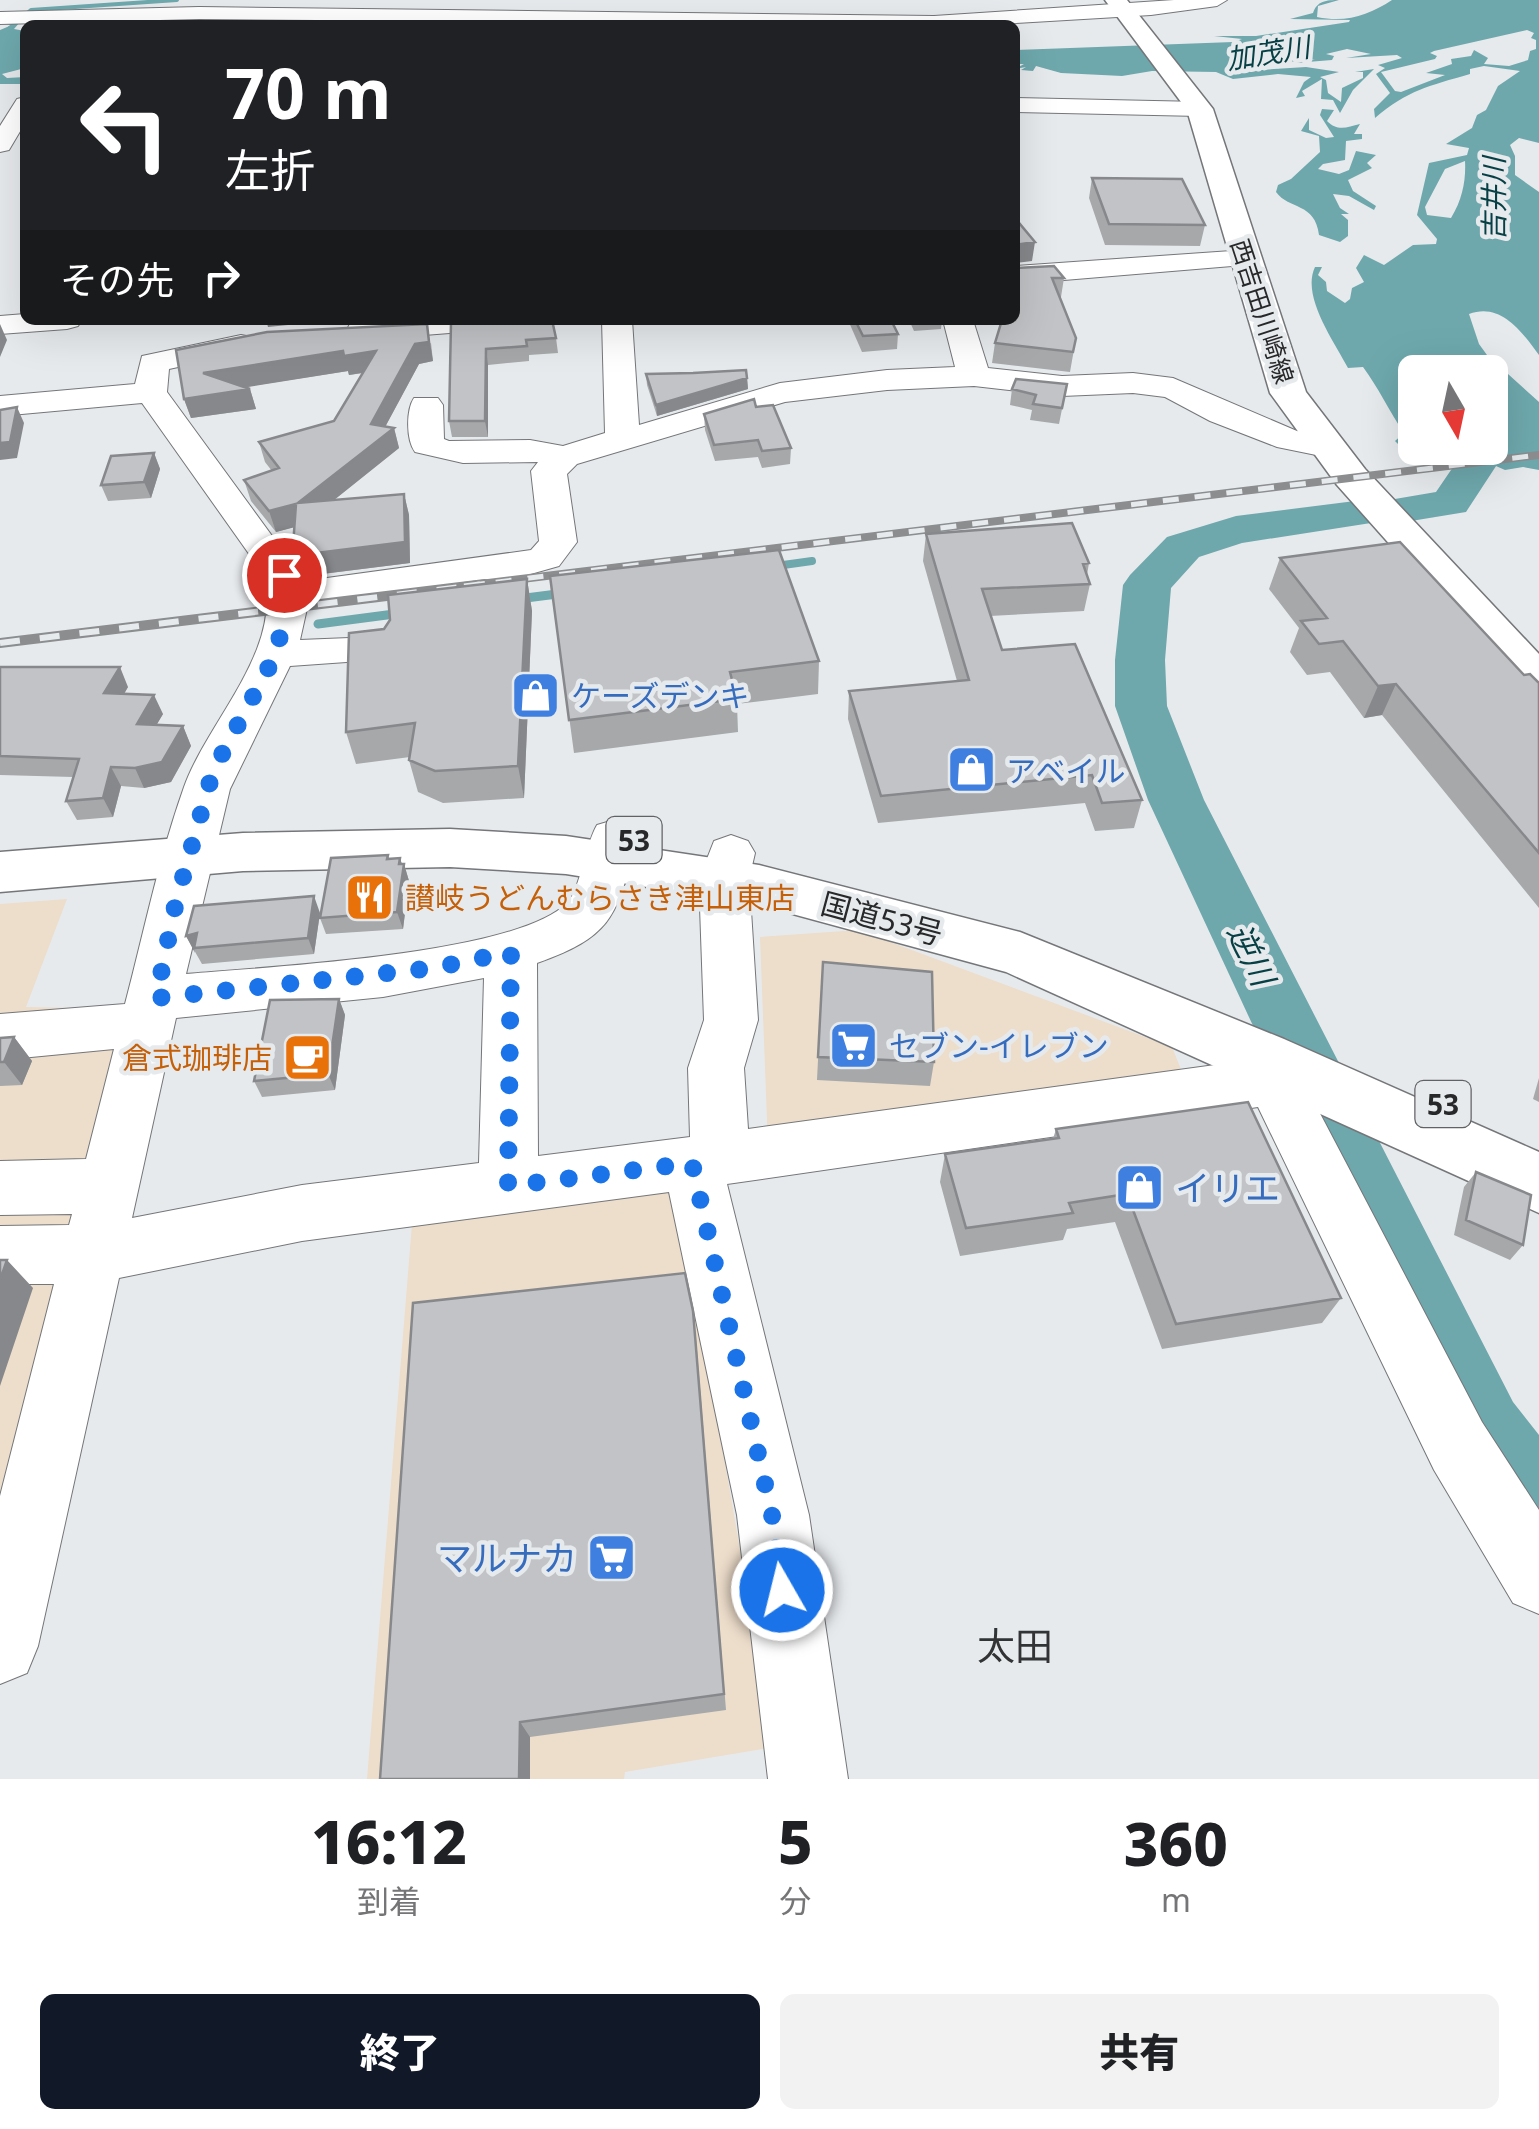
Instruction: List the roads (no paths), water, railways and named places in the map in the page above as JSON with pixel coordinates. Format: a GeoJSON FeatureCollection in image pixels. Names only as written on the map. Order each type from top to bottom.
{"type":"FeatureCollection","features":[{"type":"Feature","properties":{"kind":"main road","name":"西吉田川崎線"},"geometry":{"type":"LineString","coordinates":[[1119,4],[1198,106],[1288,393],[1326,447],[1469,610],[1539,682]]}},
{"type":"Feature","properties":{"kind":"main road","name":"国道53号"},"geometry":{"type":"LineString","coordinates":[[0,846],[191,845],[242,852],[610,849],[728,866],[1020,954],[1259,1051],[1539,1146]]}},
{"type":"Feature","properties":{"kind":"main road","name":"国道53号"},"geometry":{"type":"LineString","coordinates":[[0,872],[191,845]]}},
{"type":"Feature","properties":{"kind":"main road","name":"国道53号"},"geometry":{"type":"LineString","coordinates":[[1359,1084],[1539,1183]]}},
{"type":"Feature","properties":{"kind":"street"},"geometry":{"type":"LineString","coordinates":[[965,20],[1119,4],[1216,0]]}},
{"type":"Feature","properties":{"kind":"street"},"geometry":{"type":"LineString","coordinates":[[0,18],[318,7],[762,20]]}},
{"type":"Feature","properties":{"kind":"street"},"geometry":{"type":"LineString","coordinates":[[1020,105],[1198,106]]}},
{"type":"Feature","properties":{"kind":"street"},"geometry":{"type":"LineString","coordinates":[[0,145],[20,112]]}},
{"type":"Feature","properties":{"kind":"street"},"geometry":{"type":"LineString","coordinates":[[1020,275],[1246,258]]}},
{"type":"Feature","properties":{"kind":"street"},"geometry":{"type":"LineString","coordinates":[[329,334],[439,325]]}},
{"type":"Feature","properties":{"kind":"street"},"geometry":{"type":"LineString","coordinates":[[617,325],[623,441]]}},
{"type":"Feature","properties":{"kind":"street"},"geometry":{"type":"LineString","coordinates":[[959,325],[974,376]]}},
{"type":"Feature","properties":{"kind":"street"},"geometry":{"type":"LineString","coordinates":[[0,1646],[191,845],[213,771],[276,654],[289,595],[284,575],[152,392],[154,364],[176,356],[272,339]]}},
{"type":"Feature","properties":{"kind":"street"},"geometry":{"type":"LineString","coordinates":[[289,595],[421,579],[544,558],[558,542],[549,471],[565,457],[591,446],[623,441],[780,393],[887,380],[974,376],[1062,386],[1133,383],[1172,388],[1272,434],[1309,447],[1326,447]]}},
{"type":"Feature","properties":{"kind":"street"},"geometry":{"type":"LineString","coordinates":[[0,406],[152,392]]}},
{"type":"Feature","properties":{"kind":"street"},"geometry":{"type":"LineString","coordinates":[[426,404],[428,445],[452,456],[544,449],[565,457]]}},
{"type":"Feature","properties":{"kind":"street"},"geometry":{"type":"LineString","coordinates":[[276,654],[374,650]]}},
{"type":"Feature","properties":{"kind":"street"},"geometry":{"type":"LineString","coordinates":[[0,1037],[434,968],[536,946],[587,915],[610,849]]}},
{"type":"Feature","properties":{"kind":"street"},"geometry":{"type":"LineString","coordinates":[[728,866],[731,1020],[716,1068],[706,1161],[772,1515],[808,1779]]}},
{"type":"Feature","properties":{"kind":"street"},"geometry":{"type":"LineString","coordinates":[[508,1186],[511,952]]}},
{"type":"Feature","properties":{"kind":"street"},"geometry":{"type":"LineString","coordinates":[[0,1018],[153,1011]]}},
{"type":"Feature","properties":{"kind":"street"},"geometry":{"type":"LineString","coordinates":[[0,1254],[96,1254],[302,1213],[706,1161],[1259,1051],[1458,1446],[1539,1577]]}},
{"type":"Feature","properties":{"kind":"street"},"geometry":{"type":"LineString","coordinates":[[0,1188],[112,1186]]}},
{"type":"Feature","properties":{"kind":"water"},"geometry":{"type":"Polygon","coordinates":[[[1392,0],[1539,0],[1539,143],[1519,138],[1510,145],[1515,156],[1515,175],[1539,192],[1539,355],[1510,321],[1491,312],[1469,314],[1487,355],[1398,355],[1398,423],[1363,367],[1348,368],[1321,318],[1312,291],[1315,267],[1322,267],[1318,275],[1326,282],[1327,291],[1345,303],[1352,288],[1364,282],[1356,268],[1364,255],[1384,265],[1413,245],[1436,244],[1437,239],[1417,215],[1429,163],[1467,155],[1469,148],[1446,144],[1472,128],[1498,86],[1520,71],[1484,66],[1470,69],[1470,74],[1409,95],[1375,118],[1374,109],[1390,93],[1376,74],[1385,68],[1378,65],[1402,58],[1397,55],[1346,58],[1371,54],[1347,49],[1326,54],[1334,56],[1332,60],[1260,65],[1260,70],[1306,67],[1339,72],[1320,77],[1326,80],[1328,93],[1341,102],[1342,88],[1363,78],[1363,72],[1355,72],[1374,69],[1353,90],[1340,113],[1333,100],[1321,99],[1322,79],[1302,91],[1305,96],[1296,98],[1311,77],[1278,74],[1233,79],[1216,72],[1152,71],[1122,76],[1061,73],[1036,66],[1033,71],[1020,68],[1024,64],[1020,64],[1020,50],[1233,42],[1242,39],[1214,36],[1256,36],[1350,20],[1290,19],[1313,13],[1318,6],[1317,17],[1357,16],[1392,0]],[[1527,30],[1434,51],[1430,53],[1437,56],[1435,59],[1381,72],[1395,91],[1401,92],[1445,75],[1426,73],[1452,64],[1451,59],[1471,56],[1474,50],[1488,58],[1484,64],[1509,66],[1528,60],[1530,51],[1536,49],[1536,40],[1531,38],[1534,33],[1527,30]],[[1465,161],[1445,169],[1425,207],[1427,215],[1451,218],[1463,189],[1465,161]]]}},
{"type":"Feature","properties":{"kind":"water"},"geometry":{"type":"Polygon","coordinates":[[[20,22],[14,29],[20,30],[20,69],[2,74],[7,78],[20,77],[20,84],[0,84],[0,30],[12,25],[0,23],[20,22]]]}},
{"type":"Feature","properties":{"kind":"water"},"geometry":{"type":"Polygon","coordinates":[[[1322,109],[1334,110],[1327,121],[1335,127],[1360,124],[1354,134],[1362,134],[1362,139],[1346,141],[1345,160],[1323,164],[1318,169],[1339,174],[1349,170],[1356,151],[1376,155],[1367,163],[1372,168],[1348,180],[1353,191],[1376,206],[1374,210],[1349,196],[1333,194],[1340,208],[1349,214],[1341,214],[1348,220],[1348,236],[1340,242],[1319,235],[1317,224],[1307,212],[1276,192],[1278,185],[1291,179],[1320,152],[1319,136],[1301,131],[1309,118],[1309,130],[1326,138],[1334,137],[1320,115],[1322,109]]]}},
{"type":"Feature","properties":{"kind":"water"},"geometry":{"type":"Polygon","coordinates":[[[1508,374],[1539,402],[1539,470],[1505,470],[1494,465],[1508,465],[1508,374]]]}},
{"type":"Feature","properties":{"kind":"waterway"},"geometry":{"type":"LineString","coordinates":[[0,36],[31,10],[177,0]]}},
{"type":"Feature","properties":{"kind":"waterway","name":"逆川"},"geometry":{"type":"LineString","coordinates":[[1405,509],[1450,503],[1485,451],[1529,428]]}},
{"type":"Feature","properties":{"kind":"waterway","name":"逆川"},"geometry":{"type":"LineString","coordinates":[[1355,514],[1236,530],[1183,547],[1147,585],[1140,660],[1141,706],[1176,800],[1484,1431],[1539,1503]]}},
{"type":"Feature","properties":{"kind":"waterway"},"geometry":{"type":"LineString","coordinates":[[776,566],[812,561]]}},
{"type":"Feature","properties":{"kind":"waterway"},"geometry":{"type":"LineString","coordinates":[[518,599],[565,593]]}},
{"type":"Feature","properties":{"kind":"waterway"},"geometry":{"type":"LineString","coordinates":[[318,624],[402,613]]}},
{"type":"Feature","properties":{"kind":"railway"},"geometry":{"type":"LineString","coordinates":[[464,586],[1539,455]]}},
{"type":"Feature","properties":{"kind":"railway"},"geometry":{"type":"LineString","coordinates":[[0,643],[485,584]]}},
{"type":"Feature","properties":{"kind":"place","name":"ケーズデンキ"},"geometry":{"type":"Point","coordinates":[536,695]}},
{"type":"Feature","properties":{"kind":"place","name":"アベイル"},"geometry":{"type":"Point","coordinates":[971,770]}},
{"type":"Feature","properties":{"kind":"place","name":"讃岐うどんむらさき津山東店"},"geometry":{"type":"Point","coordinates":[370,897]}},
{"type":"Feature","properties":{"kind":"place","name":"セブン-イレブン"},"geometry":{"type":"Point","coordinates":[854,1045]}},
{"type":"Feature","properties":{"kind":"place","name":"倉式珈琲店"},"geometry":{"type":"Point","coordinates":[307,1057]}},
{"type":"Feature","properties":{"kind":"place","name":"イリエ"},"geometry":{"type":"Point","coordinates":[1140,1187]}},
{"type":"Feature","properties":{"kind":"place","name":"マルナカ"},"geometry":{"type":"Point","coordinates":[612,1557]}},
{"type":"Feature","properties":{"kind":"district","name":"太田"},"geometry":{"type":"Point","coordinates":[1015,1645]}},
{"type":"Feature","properties":{"kind":"water label","name":"加茂川"},"geometry":{"type":"Point","coordinates":[1268,52]}},
{"type":"Feature","properties":{"kind":"water label","name":"吉井川"},"geometry":{"type":"Point","coordinates":[1493,199]}}]}
